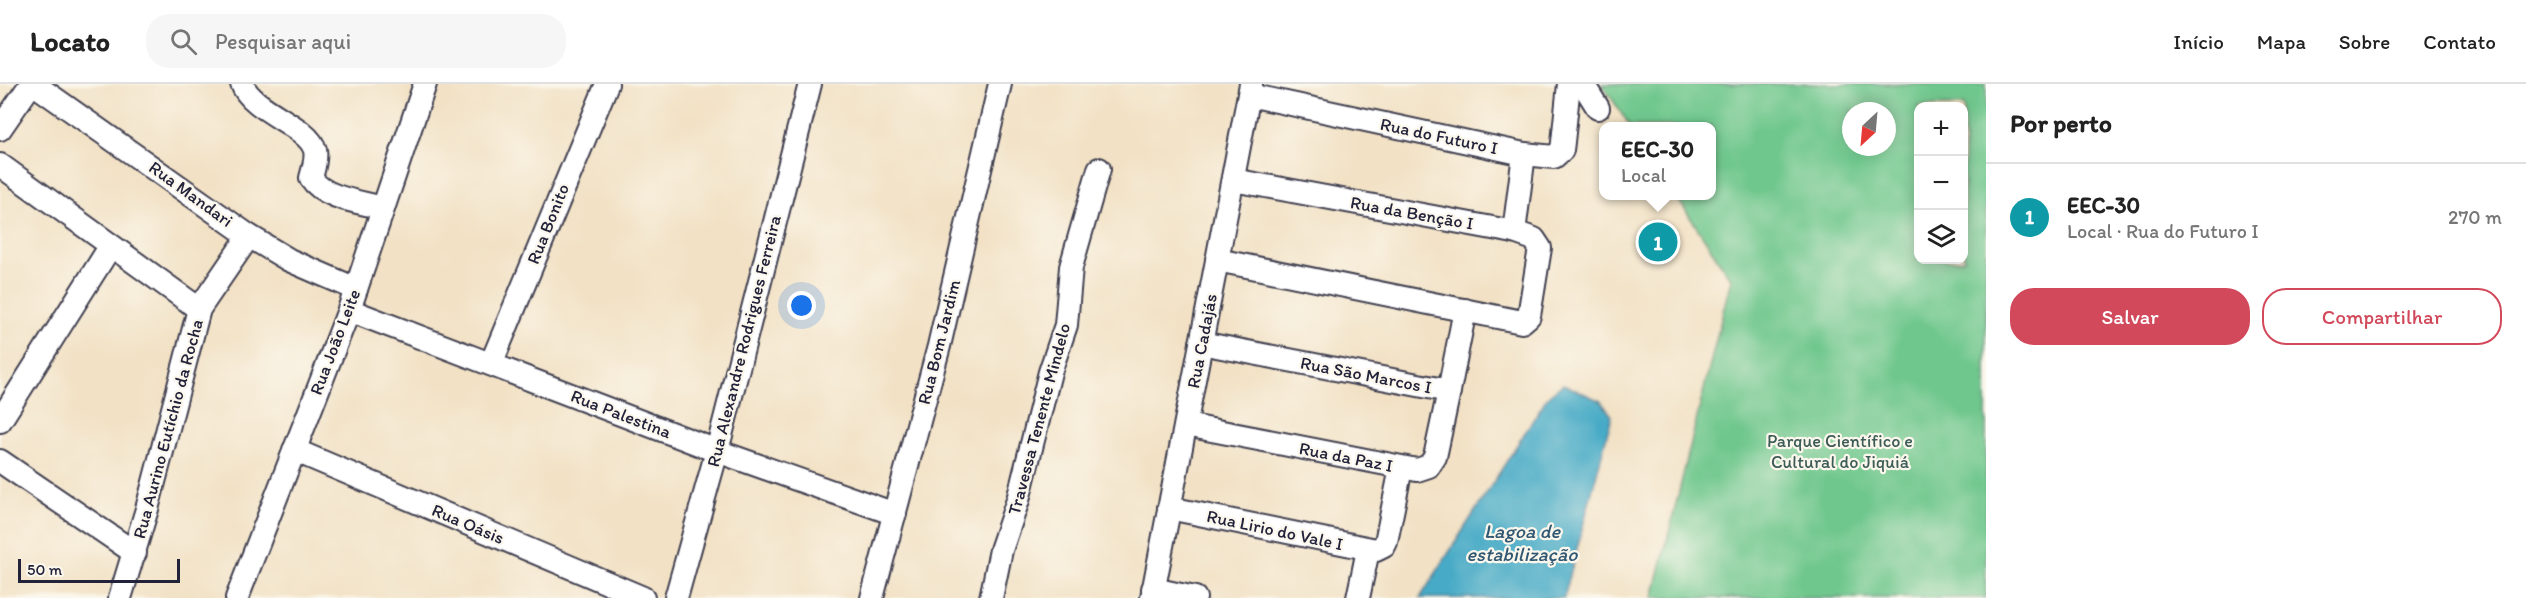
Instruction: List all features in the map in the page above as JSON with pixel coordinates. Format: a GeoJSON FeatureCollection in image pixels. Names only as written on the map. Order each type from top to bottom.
{"type":"FeatureCollection","features":[{"type":"Feature","properties":{"kind":"street"},"geometry":{"type":"LineString","coordinates":[[0,129],[32,84]]}},
{"type":"Feature","properties":{"kind":"street","name":"Rua Mandari"},"geometry":{"type":"LineString","coordinates":[[32,84],[249,236],[306,268],[356,289]]}},
{"type":"Feature","properties":{"kind":"street","name":"Rua João Leite"},"geometry":{"type":"LineString","coordinates":[[237,598],[349,310],[425,84]]}},
{"type":"Feature","properties":{"kind":"street","name":"Rua Bonito"},"geometry":{"type":"LineString","coordinates":[[490,364],[607,84]]}},
{"type":"Feature","properties":{"kind":"street","name":"Rua Alexandre Rodrigues Ferreira"},"geometry":{"type":"LineString","coordinates":[[676,598],[717,451],[810,84]]}},
{"type":"Feature","properties":{"kind":"street","name":"Rua Bom Jardim"},"geometry":{"type":"LineString","coordinates":[[872,598],[939,346],[1000,84]]}},
{"type":"Feature","properties":{"kind":"street","name":"Rua do Futuro I"},"geometry":{"type":"LineString","coordinates":[[1250,90],[1524,154],[1554,157],[1562,150],[1569,84]]}},
{"type":"Feature","properties":{"kind":"street"},"geometry":{"type":"LineString","coordinates":[[1583,84],[1598,108]]}},
{"type":"Feature","properties":{"kind":"street"},"geometry":{"type":"LineString","coordinates":[[245,86],[259,104],[298,131],[314,147],[316,156],[311,178],[314,183],[326,192],[383,208]]}},
{"type":"Feature","properties":{"kind":"street","name":"Rua Cadajás"},"geometry":{"type":"LineString","coordinates":[[1152,593],[1250,90]]}},
{"type":"Feature","properties":{"kind":"street"},"geometry":{"type":"LineString","coordinates":[[1217,260],[1522,322],[1529,316],[1540,249],[1534,239],[1514,232],[1524,154]]}},
{"type":"Feature","properties":{"kind":"street"},"geometry":{"type":"LineString","coordinates":[[0,165],[110,247],[199,309]]}},
{"type":"Feature","properties":{"kind":"street","name":"Travessa Tenente Mindelo"},"geometry":{"type":"LineString","coordinates":[[991,598],[1001,550],[1018,500],[1050,372],[1066,325],[1071,267],[1099,169]]}},
{"type":"Feature","properties":{"kind":"street","name":"Rua da Benção I"},"geometry":{"type":"LineString","coordinates":[[1233,180],[1514,232]]}},
{"type":"Feature","properties":{"kind":"street","name":"Rua Aurino Eutíchio da Rocha"},"geometry":{"type":"LineString","coordinates":[[120,598],[135,553],[199,309],[249,236]]}},
{"type":"Feature","properties":{"kind":"street"},"geometry":{"type":"LineString","coordinates":[[0,421],[110,247]]}},
{"type":"Feature","properties":{"kind":"street","name":"Rua Palestina"},"geometry":{"type":"LineString","coordinates":[[349,310],[717,451],[895,514]]}},
{"type":"Feature","properties":{"kind":"street","name":"Rua São Marcos I"},"geometry":{"type":"LineString","coordinates":[[1201,344],[1449,392],[1465,310]]}},
{"type":"Feature","properties":{"kind":"street","name":"Rua da Paz I"},"geometry":{"type":"LineString","coordinates":[[1186,425],[1401,468],[1424,468],[1433,462],[1449,392]]}},
{"type":"Feature","properties":{"kind":"street","name":"Rua Oásis"},"geometry":{"type":"LineString","coordinates":[[294,450],[642,598]]}},
{"type":"Feature","properties":{"kind":"street"},"geometry":{"type":"LineString","coordinates":[[0,461],[135,553]]}},
{"type":"Feature","properties":{"kind":"street"},"geometry":{"type":"LineString","coordinates":[[1359,598],[1374,550],[1386,542],[1401,468]]}},
{"type":"Feature","properties":{"kind":"street","name":"Rua Lirio do Vale I"},"geometry":{"type":"LineString","coordinates":[[1169,508],[1374,550]]}},
{"type":"Feature","properties":{"kind":"street"},"geometry":{"type":"LineString","coordinates":[[1152,593],[1195,598]]}},
{"type":"Feature","properties":{"kind":"green space","name":"Parque Científico e Cultural do Jiquiá"},"geometry":{"type":"Polygon","coordinates":[[[1602,84],[1986,84],[1986,598],[1653,598],[1731,279],[1679,200],[1716,200],[1716,122],[1627,122],[1602,84]]]}},
{"type":"Feature","properties":{"kind":"water","name":"Lagoa de estabilização"},"geometry":{"type":"Polygon","coordinates":[[[1563,384],[1601,401],[1612,416],[1564,598],[1420,598],[1548,396],[1563,384]]]}},
{"type":"Feature","properties":{"kind":"place","name":"EEC-30"},"geometry":{"type":"Point","coordinates":[1658,242]}}]}
